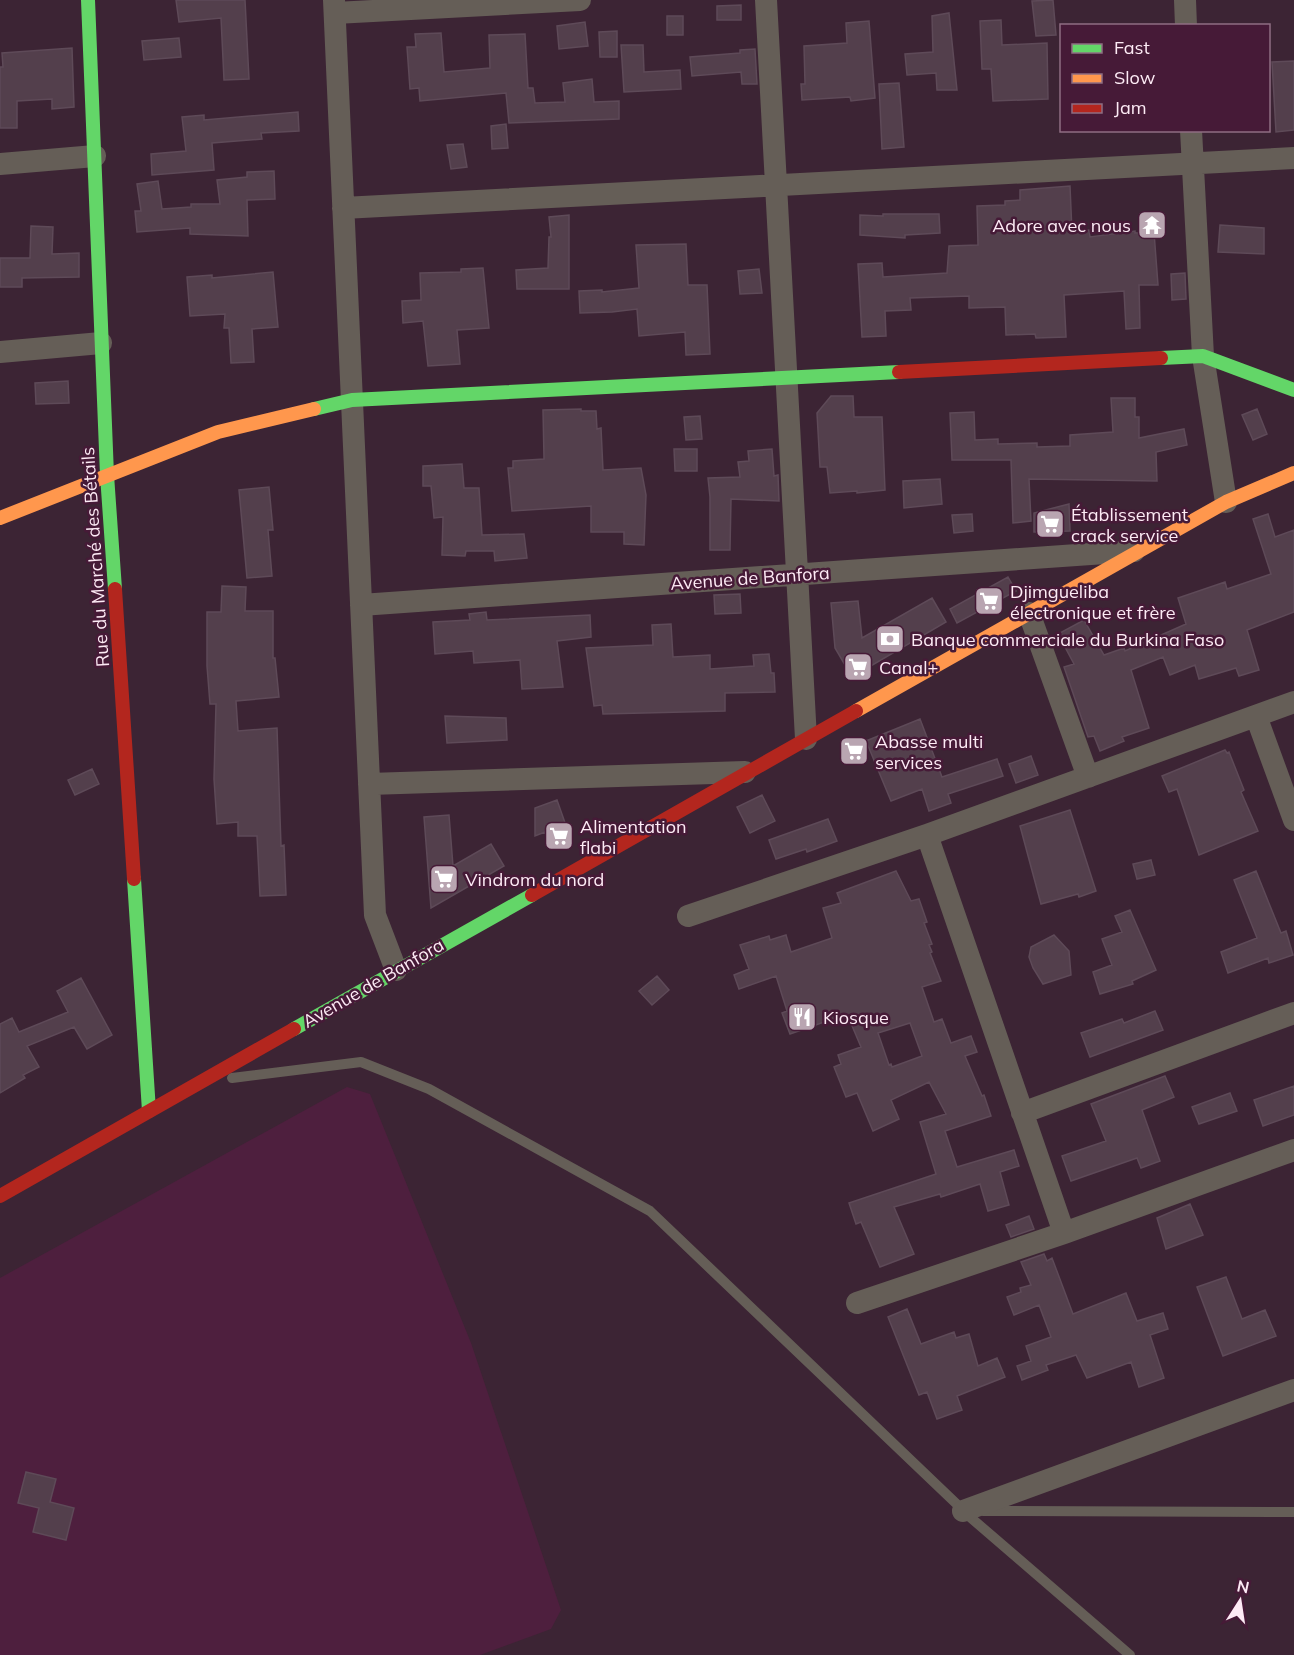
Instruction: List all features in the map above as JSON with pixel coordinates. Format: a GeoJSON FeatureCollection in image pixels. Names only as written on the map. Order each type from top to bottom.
{"type":"FeatureCollection","features":[{"type":"Feature","properties":{"kind":"street","name":"Rue du Marché des Bétails"},"geometry":{"type":"LineString","coordinates":[[88,0],[107,475],[149,1111]]}},
{"type":"Feature","properties":{"kind":"street"},"geometry":{"type":"LineString","coordinates":[[396,970],[375,915],[335,7],[580,0]]}},
{"type":"Feature","properties":{"kind":"street"},"geometry":{"type":"LineString","coordinates":[[766,0],[806,739]]}},
{"type":"Feature","properties":{"kind":"street"},"geometry":{"type":"LineString","coordinates":[[1185,0],[1186,24]]}},
{"type":"Feature","properties":{"kind":"street"},"geometry":{"type":"LineString","coordinates":[[1191,132],[1203,356],[1226,502]]}},
{"type":"Feature","properties":{"kind":"street"},"geometry":{"type":"LineString","coordinates":[[0,164],[95,156]]}},
{"type":"Feature","properties":{"kind":"street"},"geometry":{"type":"LineString","coordinates":[[343,208],[1294,158]]}},
{"type":"Feature","properties":{"kind":"street"},"geometry":{"type":"LineString","coordinates":[[0,352],[101,343]]}},
{"type":"Feature","properties":{"kind":"street"},"geometry":{"type":"LineString","coordinates":[[0,518],[218,432],[352,400],[1203,356],[1294,390]]}},
{"type":"Feature","properties":{"kind":"street","name":"Avenue de Banfora"},"geometry":{"type":"LineString","coordinates":[[0,1196],[1226,502],[1294,473]]}},
{"type":"Feature","properties":{"kind":"street","name":"Avenue de Banfora"},"geometry":{"type":"LineString","coordinates":[[361,605],[1139,551]]}},
{"type":"Feature","properties":{"kind":"street"},"geometry":{"type":"LineString","coordinates":[[1029,613],[1088,777]]}},
{"type":"Feature","properties":{"kind":"street"},"geometry":{"type":"LineString","coordinates":[[688,916],[927,835],[1294,702]]}},
{"type":"Feature","properties":{"kind":"street"},"geometry":{"type":"LineString","coordinates":[[1256,716],[1294,820]]}},
{"type":"Feature","properties":{"kind":"street","name":"Avenue de Banfora"},"geometry":{"type":"LineString","coordinates":[[369,784],[747,772]]}},
{"type":"Feature","properties":{"kind":"street"},"geometry":{"type":"LineString","coordinates":[[927,835],[1064,1233]]}},
{"type":"Feature","properties":{"kind":"street"},"geometry":{"type":"LineString","coordinates":[[1022,1113],[1294,1013]]}},
{"type":"Feature","properties":{"kind":"street"},"geometry":{"type":"LineString","coordinates":[[856,1303],[1064,1233],[1294,1150]]}},
{"type":"Feature","properties":{"kind":"street"},"geometry":{"type":"LineString","coordinates":[[963,1511],[1294,1390]]}},
{"type":"Feature","properties":{"kind":"lane"},"geometry":{"type":"LineString","coordinates":[[201,1081],[361,1062],[429,1089],[650,1211],[963,1511],[1130,1655]]}},
{"type":"Feature","properties":{"kind":"lane"},"geometry":{"type":"LineString","coordinates":[[963,1511],[1294,1512]]}},
{"type":"Feature","properties":{"kind":"shaded area"},"geometry":{"type":"Polygon","coordinates":[[[347,1087],[370,1094],[471,1343],[561,1610],[551,1629],[480,1655],[0,1655],[0,1278],[347,1087]]]}},
{"type":"Feature","properties":{"kind":"building"},"geometry":{"type":"Polygon","coordinates":[[[176,0],[245,0],[249,79],[224,80],[221,18],[179,22],[176,0]]]}},
{"type":"Feature","properties":{"kind":"building"},"geometry":{"type":"Polygon","coordinates":[[[1053,0],[1056,35],[1036,36],[1032,1],[1053,0]]]}},
{"type":"Feature","properties":{"kind":"building"},"geometry":{"type":"Polygon","coordinates":[[[741,5],[741,20],[717,20],[717,6],[741,5]]]}},
{"type":"Feature","properties":{"kind":"building"},"geometry":{"type":"Polygon","coordinates":[[[949,13],[957,90],[937,90],[936,73],[907,75],[905,54],[933,52],[932,16],[949,13]]]}},
{"type":"Feature","properties":{"kind":"building"},"geometry":{"type":"Polygon","coordinates":[[[667,16],[683,16],[683,35],[667,35],[667,16]]]}},
{"type":"Feature","properties":{"kind":"building"},"geometry":{"type":"Polygon","coordinates":[[[1001,20],[1002,45],[1047,43],[1048,99],[993,101],[991,69],[982,69],[980,21],[1001,20]]]}},
{"type":"Feature","properties":{"kind":"building"},"geometry":{"type":"Polygon","coordinates":[[[869,21],[875,98],[851,101],[850,97],[802,100],[801,84],[805,84],[804,46],[847,43],[846,23],[869,21]]]}},
{"type":"Feature","properties":{"kind":"building"},"geometry":{"type":"Polygon","coordinates":[[[585,22],[588,46],[559,49],[557,26],[585,22]]]}},
{"type":"Feature","properties":{"kind":"building"},"geometry":{"type":"Polygon","coordinates":[[[617,31],[617,57],[600,57],[599,32],[617,31]]]}},
{"type":"Feature","properties":{"kind":"building"},"geometry":{"type":"Polygon","coordinates":[[[441,33],[444,72],[490,68],[489,35],[525,34],[528,88],[533,88],[535,103],[565,102],[563,83],[592,79],[594,102],[619,101],[619,119],[509,123],[506,93],[420,101],[419,88],[410,89],[407,47],[416,47],[415,34],[441,33]]]}},
{"type":"Feature","properties":{"kind":"building"},"geometry":{"type":"Polygon","coordinates":[[[179,38],[181,57],[144,60],[142,41],[179,38]]]}},
{"type":"Feature","properties":{"kind":"building"},"geometry":{"type":"Polygon","coordinates":[[[621,45],[643,45],[644,72],[680,70],[681,89],[624,92],[621,45]]]}},
{"type":"Feature","properties":{"kind":"building"},"geometry":{"type":"Polygon","coordinates":[[[72,48],[74,107],[52,109],[52,99],[17,101],[17,128],[0,128],[2,53],[72,48]]]}},
{"type":"Feature","properties":{"kind":"building"},"geometry":{"type":"Polygon","coordinates":[[[755,49],[757,84],[742,84],[741,72],[692,76],[690,57],[740,53],[740,50],[755,49]]]}},
{"type":"Feature","properties":{"kind":"building"},"geometry":{"type":"Polygon","coordinates":[[[1294,61],[1294,130],[1276,132],[1272,62],[1294,61]]]}},
{"type":"Feature","properties":{"kind":"building"},"geometry":{"type":"Polygon","coordinates":[[[899,83],[904,147],[882,149],[879,84],[899,83]]]}},
{"type":"Feature","properties":{"kind":"building"},"geometry":{"type":"Polygon","coordinates":[[[298,112],[299,131],[261,133],[262,139],[212,143],[214,170],[152,175],[151,154],[186,151],[182,117],[204,115],[204,120],[298,112]]]}},
{"type":"Feature","properties":{"kind":"building"},"geometry":{"type":"Polygon","coordinates":[[[506,124],[508,148],[492,149],[491,126],[506,124]]]}},
{"type":"Feature","properties":{"kind":"building"},"geometry":{"type":"Polygon","coordinates":[[[463,144],[467,167],[451,169],[447,145],[463,144]]]}},
{"type":"Feature","properties":{"kind":"building"},"geometry":{"type":"Polygon","coordinates":[[[274,171],[275,199],[247,200],[248,236],[190,234],[190,228],[137,232],[135,211],[141,211],[137,184],[158,181],[162,209],[191,207],[191,204],[220,204],[217,180],[247,177],[247,172],[274,171]]]}},
{"type":"Feature","properties":{"kind":"building"},"geometry":{"type":"Polygon","coordinates":[[[1070,186],[1072,232],[1089,230],[1090,237],[1135,231],[1135,233],[1154,232],[1158,285],[1139,285],[1140,328],[1126,329],[1124,291],[1064,295],[1066,337],[1036,338],[1035,334],[1006,335],[1005,307],[969,308],[969,296],[910,298],[911,310],[885,311],[886,336],[862,337],[858,264],[882,263],[883,277],[947,273],[949,246],[978,245],[977,206],[1005,205],[1005,201],[1020,200],[1020,190],[1070,186]]]}},
{"type":"Feature","properties":{"kind":"building"},"geometry":{"type":"Polygon","coordinates":[[[883,214],[939,214],[940,233],[905,235],[905,238],[860,235],[860,215],[883,216],[883,214]]]}},
{"type":"Feature","properties":{"kind":"building"},"geometry":{"type":"Polygon","coordinates":[[[569,215],[569,289],[517,289],[516,270],[548,268],[549,237],[551,237],[549,217],[569,215]]]}},
{"type":"Feature","properties":{"kind":"building"},"geometry":{"type":"Polygon","coordinates":[[[1220,225],[1264,228],[1264,254],[1218,252],[1220,225]]]}},
{"type":"Feature","properties":{"kind":"building"},"geometry":{"type":"Polygon","coordinates":[[[31,226],[53,227],[52,254],[79,253],[79,277],[22,278],[22,287],[0,287],[0,258],[30,258],[31,226]]]}},
{"type":"Feature","properties":{"kind":"building"},"geometry":{"type":"Polygon","coordinates":[[[686,244],[688,285],[707,285],[710,354],[686,355],[685,332],[639,336],[637,309],[580,313],[579,291],[602,290],[602,292],[639,288],[636,245],[686,244]]]}},
{"type":"Feature","properties":{"kind":"building"},"geometry":{"type":"Polygon","coordinates":[[[483,268],[489,328],[457,330],[460,364],[428,366],[423,321],[403,323],[402,301],[421,300],[420,273],[461,272],[461,269],[483,268]]]}},
{"type":"Feature","properties":{"kind":"building"},"geometry":{"type":"Polygon","coordinates":[[[759,269],[762,293],[740,294],[738,271],[759,269]]]}},
{"type":"Feature","properties":{"kind":"building"},"geometry":{"type":"Polygon","coordinates":[[[273,272],[278,327],[252,329],[254,362],[231,363],[229,328],[224,328],[225,314],[190,316],[187,277],[212,275],[212,278],[273,272]]]}},
{"type":"Feature","properties":{"kind":"building"},"geometry":{"type":"Polygon","coordinates":[[[1185,273],[1186,299],[1172,300],[1171,274],[1185,273]]]}},
{"type":"Feature","properties":{"kind":"building"},"geometry":{"type":"Polygon","coordinates":[[[68,381],[69,403],[36,404],[35,383],[68,381]]]}},
{"type":"Feature","properties":{"kind":"building"},"geometry":{"type":"Polygon","coordinates":[[[831,396],[853,396],[854,417],[882,417],[885,490],[830,493],[827,467],[820,467],[817,413],[831,396]]]}},
{"type":"Feature","properties":{"kind":"building"},"geometry":{"type":"Polygon","coordinates":[[[1111,398],[1135,398],[1135,417],[1139,417],[1139,438],[1184,429],[1187,445],[1156,452],[1157,481],[1029,479],[1031,521],[1013,523],[1011,460],[952,460],[950,413],[974,412],[975,440],[998,439],[998,444],[1037,443],[1037,447],[1070,446],[1070,435],[1113,432],[1111,398]]]}},
{"type":"Feature","properties":{"kind":"building"},"geometry":{"type":"Polygon","coordinates":[[[581,409],[581,411],[596,411],[597,429],[601,428],[603,470],[641,468],[646,495],[644,545],[624,544],[624,532],[591,532],[591,506],[512,511],[508,468],[513,468],[513,461],[544,459],[543,410],[581,409]]]}},
{"type":"Feature","properties":{"kind":"building"},"geometry":{"type":"Polygon","coordinates":[[[1257,409],[1267,434],[1253,440],[1242,415],[1257,409]]]}},
{"type":"Feature","properties":{"kind":"building"},"geometry":{"type":"Polygon","coordinates":[[[700,416],[702,439],[686,440],[684,417],[700,416]]]}},
{"type":"Feature","properties":{"kind":"building"},"geometry":{"type":"Polygon","coordinates":[[[674,449],[697,449],[697,471],[675,471],[674,449]]]}},
{"type":"Feature","properties":{"kind":"building"},"geometry":{"type":"Polygon","coordinates":[[[772,449],[774,476],[778,475],[779,501],[731,499],[730,550],[710,550],[708,478],[740,477],[738,462],[749,461],[748,451],[772,449]]]}},
{"type":"Feature","properties":{"kind":"building"},"geometry":{"type":"Polygon","coordinates":[[[462,464],[464,488],[479,488],[482,535],[524,534],[527,558],[495,561],[494,551],[466,551],[465,556],[442,555],[443,517],[434,518],[431,486],[423,486],[423,466],[462,464]]]}},
{"type":"Feature","properties":{"kind":"building"},"geometry":{"type":"Polygon","coordinates":[[[940,479],[942,504],[904,508],[903,481],[940,479]]]}},
{"type":"Feature","properties":{"kind":"building"},"geometry":{"type":"Polygon","coordinates":[[[269,487],[273,530],[268,530],[272,576],[247,578],[239,490],[269,487]]]}},
{"type":"Feature","properties":{"kind":"building"},"geometry":{"type":"Polygon","coordinates":[[[1069,504],[1070,531],[1034,532],[1034,513],[1069,504]]]}},
{"type":"Feature","properties":{"kind":"building"},"geometry":{"type":"Polygon","coordinates":[[[972,514],[973,531],[954,533],[952,515],[972,514]]]}},
{"type":"Feature","properties":{"kind":"building"},"geometry":{"type":"Polygon","coordinates":[[[1268,514],[1275,537],[1294,530],[1294,612],[1247,630],[1259,670],[1239,676],[1236,668],[1199,679],[1195,665],[1170,675],[1163,657],[1131,670],[1149,728],[1122,737],[1124,741],[1100,751],[1094,736],[1088,737],[1064,667],[1074,664],[1058,634],[1084,620],[1104,655],[1124,648],[1125,651],[1186,624],[1178,598],[1225,582],[1227,589],[1271,574],[1253,519],[1268,514]]]}},
{"type":"Feature","properties":{"kind":"building"},"geometry":{"type":"Polygon","coordinates":[[[1008,577],[1016,591],[957,623],[950,609],[1008,577]]]}},
{"type":"Feature","properties":{"kind":"building"},"geometry":{"type":"Polygon","coordinates":[[[222,586],[246,587],[245,611],[273,611],[273,658],[275,658],[279,697],[236,701],[238,731],[277,728],[281,846],[284,845],[286,895],[260,896],[257,836],[238,836],[238,822],[217,824],[214,779],[216,704],[210,704],[207,612],[221,612],[222,586]]]}},
{"type":"Feature","properties":{"kind":"building"},"geometry":{"type":"Polygon","coordinates":[[[740,594],[741,613],[715,614],[714,595],[740,594]]]}},
{"type":"Feature","properties":{"kind":"building"},"geometry":{"type":"Polygon","coordinates":[[[932,598],[946,622],[852,677],[835,648],[831,603],[858,601],[862,638],[932,598]]]}},
{"type":"Feature","properties":{"kind":"building"},"geometry":{"type":"Polygon","coordinates":[[[486,612],[487,620],[590,615],[591,637],[557,641],[563,687],[522,689],[520,660],[474,663],[473,651],[435,654],[433,622],[470,620],[469,614],[486,612]]]}},
{"type":"Feature","properties":{"kind":"building"},"geometry":{"type":"Polygon","coordinates":[[[671,624],[673,657],[710,655],[710,669],[754,666],[753,655],[769,654],[771,673],[774,673],[775,692],[725,693],[725,711],[603,714],[602,705],[594,706],[586,648],[653,645],[652,625],[671,624]]]}},
{"type":"Feature","properties":{"kind":"building"},"geometry":{"type":"Polygon","coordinates":[[[445,716],[506,718],[507,740],[447,743],[445,716]]]}},
{"type":"Feature","properties":{"kind":"building"},"geometry":{"type":"Polygon","coordinates":[[[920,719],[942,777],[997,759],[1003,776],[948,794],[951,803],[929,811],[922,789],[891,801],[866,741],[920,719]]]}},
{"type":"Feature","properties":{"kind":"building"},"geometry":{"type":"Polygon","coordinates":[[[1225,750],[1229,752],[1244,790],[1241,792],[1258,831],[1199,855],[1177,789],[1169,792],[1162,776],[1225,750]]]}},
{"type":"Feature","properties":{"kind":"building"},"geometry":{"type":"Polygon","coordinates":[[[1031,756],[1038,775],[1016,783],[1009,764],[1031,756]]]}},
{"type":"Feature","properties":{"kind":"building"},"geometry":{"type":"Polygon","coordinates":[[[92,769],[99,784],[75,795],[68,780],[92,769]]]}},
{"type":"Feature","properties":{"kind":"building"},"geometry":{"type":"Polygon","coordinates":[[[762,795],[775,821],[750,833],[737,807],[762,795]]]}},
{"type":"Feature","properties":{"kind":"building"},"geometry":{"type":"Polygon","coordinates":[[[557,800],[570,837],[550,844],[545,832],[535,836],[535,808],[557,800]]]}},
{"type":"Feature","properties":{"kind":"building"},"geometry":{"type":"Polygon","coordinates":[[[1070,810],[1096,891],[1079,897],[1078,894],[1041,904],[1020,826],[1070,810]]]}},
{"type":"Feature","properties":{"kind":"building"},"geometry":{"type":"Polygon","coordinates":[[[449,815],[453,866],[491,844],[504,866],[431,908],[424,817],[449,815]]]}},
{"type":"Feature","properties":{"kind":"building"},"geometry":{"type":"Polygon","coordinates":[[[828,819],[837,841],[807,852],[806,849],[776,859],[769,840],[828,819]]]}},
{"type":"Feature","properties":{"kind":"building"},"geometry":{"type":"Polygon","coordinates":[[[1151,860],[1155,875],[1137,879],[1133,864],[1151,860]]]}},
{"type":"Feature","properties":{"kind":"building"},"geometry":{"type":"Polygon","coordinates":[[[896,871],[911,901],[919,899],[927,922],[924,923],[932,944],[929,945],[932,952],[930,953],[941,981],[922,987],[934,1022],[942,1019],[951,1043],[971,1036],[977,1052],[965,1056],[982,1096],[984,1095],[991,1116],[945,1131],[957,1167],[1014,1150],[1019,1166],[1000,1172],[1009,1205],[988,1211],[980,1184],[941,1197],[940,1194],[894,1207],[914,1254],[880,1267],[861,1222],[856,1224],[849,1203],[936,1174],[920,1122],[946,1114],[929,1082],[891,1100],[899,1119],[873,1131],[857,1093],[846,1097],[834,1067],[841,1064],[838,1055],[861,1047],[847,1014],[790,1034],[782,1013],[787,1011],[776,976],[739,989],[734,975],[749,969],[740,945],[769,936],[770,940],[786,935],[791,952],[832,938],[823,908],[841,903],[837,893],[896,871]],[[910,1023],[878,1033],[889,1065],[891,1064],[892,1067],[922,1056],[910,1023]]]}},
{"type":"Feature","properties":{"kind":"building"},"geometry":{"type":"Polygon","coordinates":[[[1256,871],[1281,933],[1286,931],[1293,955],[1269,963],[1268,958],[1228,973],[1221,952],[1257,938],[1234,880],[1256,871]]]}},
{"type":"Feature","properties":{"kind":"building"},"geometry":{"type":"Polygon","coordinates":[[[1130,910],[1156,970],[1132,981],[1133,984],[1100,994],[1093,972],[1112,965],[1102,939],[1122,932],[1115,916],[1130,910]]]}},
{"type":"Feature","properties":{"kind":"building"},"geometry":{"type":"Polygon","coordinates":[[[1054,935],[1069,951],[1071,975],[1043,984],[1029,957],[1031,947],[1054,935]]]}},
{"type":"Feature","properties":{"kind":"building"},"geometry":{"type":"Polygon","coordinates":[[[657,976],[669,990],[652,1005],[639,991],[657,976]]]}},
{"type":"Feature","properties":{"kind":"building"},"geometry":{"type":"Polygon","coordinates":[[[81,978],[112,1035],[87,1049],[74,1027],[27,1046],[39,1067],[23,1075],[25,1078],[0,1093],[0,1024],[12,1018],[19,1032],[68,1012],[57,991],[81,978]]]}},
{"type":"Feature","properties":{"kind":"building"},"geometry":{"type":"Polygon","coordinates":[[[1155,1011],[1163,1030],[1090,1057],[1081,1033],[1122,1019],[1124,1023],[1155,1011]]]}},
{"type":"Feature","properties":{"kind":"building"},"geometry":{"type":"Polygon","coordinates":[[[1165,1076],[1174,1097],[1142,1110],[1160,1161],[1141,1168],[1137,1158],[1071,1181],[1062,1156],[1106,1141],[1091,1104],[1165,1076]]]}},
{"type":"Feature","properties":{"kind":"building"},"geometry":{"type":"Polygon","coordinates":[[[1294,1086],[1294,1115],[1263,1126],[1254,1100],[1294,1086]]]}},
{"type":"Feature","properties":{"kind":"building"},"geometry":{"type":"Polygon","coordinates":[[[1230,1093],[1237,1111],[1199,1124],[1192,1107],[1230,1093]]]}},
{"type":"Feature","properties":{"kind":"building"},"geometry":{"type":"Polygon","coordinates":[[[1190,1204],[1203,1235],[1166,1249],[1157,1218],[1190,1204]]]}},
{"type":"Feature","properties":{"kind":"building"},"geometry":{"type":"Polygon","coordinates":[[[1029,1216],[1034,1229],[1011,1237],[1006,1225],[1029,1216]]]}},
{"type":"Feature","properties":{"kind":"building"},"geometry":{"type":"Polygon","coordinates":[[[1044,1254],[1047,1261],[1052,1258],[1073,1314],[1126,1293],[1137,1321],[1163,1313],[1168,1329],[1150,1335],[1164,1378],[1139,1387],[1131,1362],[1087,1378],[1076,1355],[1046,1365],[1048,1370],[1022,1380],[1017,1366],[1031,1361],[1026,1346],[1051,1337],[1039,1305],[1014,1315],[1007,1297],[1021,1292],[1020,1288],[1031,1285],[1021,1262],[1044,1254]]]}},
{"type":"Feature","properties":{"kind":"building"},"geometry":{"type":"Polygon","coordinates":[[[1226,1277],[1242,1319],[1265,1310],[1276,1336],[1223,1356],[1197,1287],[1226,1277]]]}},
{"type":"Feature","properties":{"kind":"building"},"geometry":{"type":"Polygon","coordinates":[[[907,1309],[921,1344],[954,1332],[956,1338],[969,1334],[978,1366],[997,1358],[1005,1377],[957,1396],[962,1410],[937,1419],[927,1392],[919,1395],[888,1317],[907,1309]]]}},
{"type":"Feature","properties":{"kind":"building"},"geometry":{"type":"Polygon","coordinates":[[[26,1472],[56,1479],[50,1502],[74,1508],[66,1540],[33,1532],[39,1508],[18,1503],[26,1472]]]}},
{"type":"Feature","properties":{"kind":"traffic: fast"},"geometry":{"type":"LineString","coordinates":[[88,0],[107,475],[115,589]]}},
{"type":"Feature","properties":{"kind":"traffic: fast"},"geometry":{"type":"LineString","coordinates":[[1161,358],[1203,356],[1294,390]]}},
{"type":"Feature","properties":{"kind":"traffic: fast"},"geometry":{"type":"LineString","coordinates":[[314,409],[352,400],[899,372]]}},
{"type":"Feature","properties":{"kind":"traffic: fast"},"geometry":{"type":"LineString","coordinates":[[134,879],[149,1111]]}},
{"type":"Feature","properties":{"kind":"traffic: fast"},"geometry":{"type":"LineString","coordinates":[[294,1029],[532,895]]}},
{"type":"Feature","properties":{"kind":"traffic: slow"},"geometry":{"type":"LineString","coordinates":[[0,518],[218,432],[314,409]]}},
{"type":"Feature","properties":{"kind":"traffic: slow"},"geometry":{"type":"LineString","coordinates":[[856,711],[1226,502],[1294,473]]}},
{"type":"Feature","properties":{"kind":"traffic: jam"},"geometry":{"type":"LineString","coordinates":[[899,372],[1161,358]]}},
{"type":"Feature","properties":{"kind":"traffic: jam"},"geometry":{"type":"LineString","coordinates":[[115,589],[134,879]]}},
{"type":"Feature","properties":{"kind":"traffic: jam"},"geometry":{"type":"LineString","coordinates":[[532,895],[856,711]]}},
{"type":"Feature","properties":{"kind":"traffic: jam"},"geometry":{"type":"LineString","coordinates":[[0,1196],[294,1029]]}},
{"type":"Feature","properties":{"kind":"place","name":"Adore avec nous"},"geometry":{"type":"Point","coordinates":[1152,225]}},
{"type":"Feature","properties":{"kind":"place","name":"Établissement crack service"},"geometry":{"type":"Point","coordinates":[1050,524]}},
{"type":"Feature","properties":{"kind":"place","name":"Djimgueliba électronique et frère"},"geometry":{"type":"Point","coordinates":[989,601]}},
{"type":"Feature","properties":{"kind":"place","name":"Banque commerciale du Burkina Faso"},"geometry":{"type":"Point","coordinates":[890,639]}},
{"type":"Feature","properties":{"kind":"place","name":"Canal+"},"geometry":{"type":"Point","coordinates":[858,667]}},
{"type":"Feature","properties":{"kind":"place","name":"Abasse multi services"},"geometry":{"type":"Point","coordinates":[854,751]}},
{"type":"Feature","properties":{"kind":"place","name":"Alimentation flabi"},"geometry":{"type":"Point","coordinates":[559,836]}},
{"type":"Feature","properties":{"kind":"place","name":"Vindrom du nord"},"geometry":{"type":"Point","coordinates":[444,879]}},
{"type":"Feature","properties":{"kind":"place","name":"Kiosque"},"geometry":{"type":"Point","coordinates":[802,1017]}}]}
